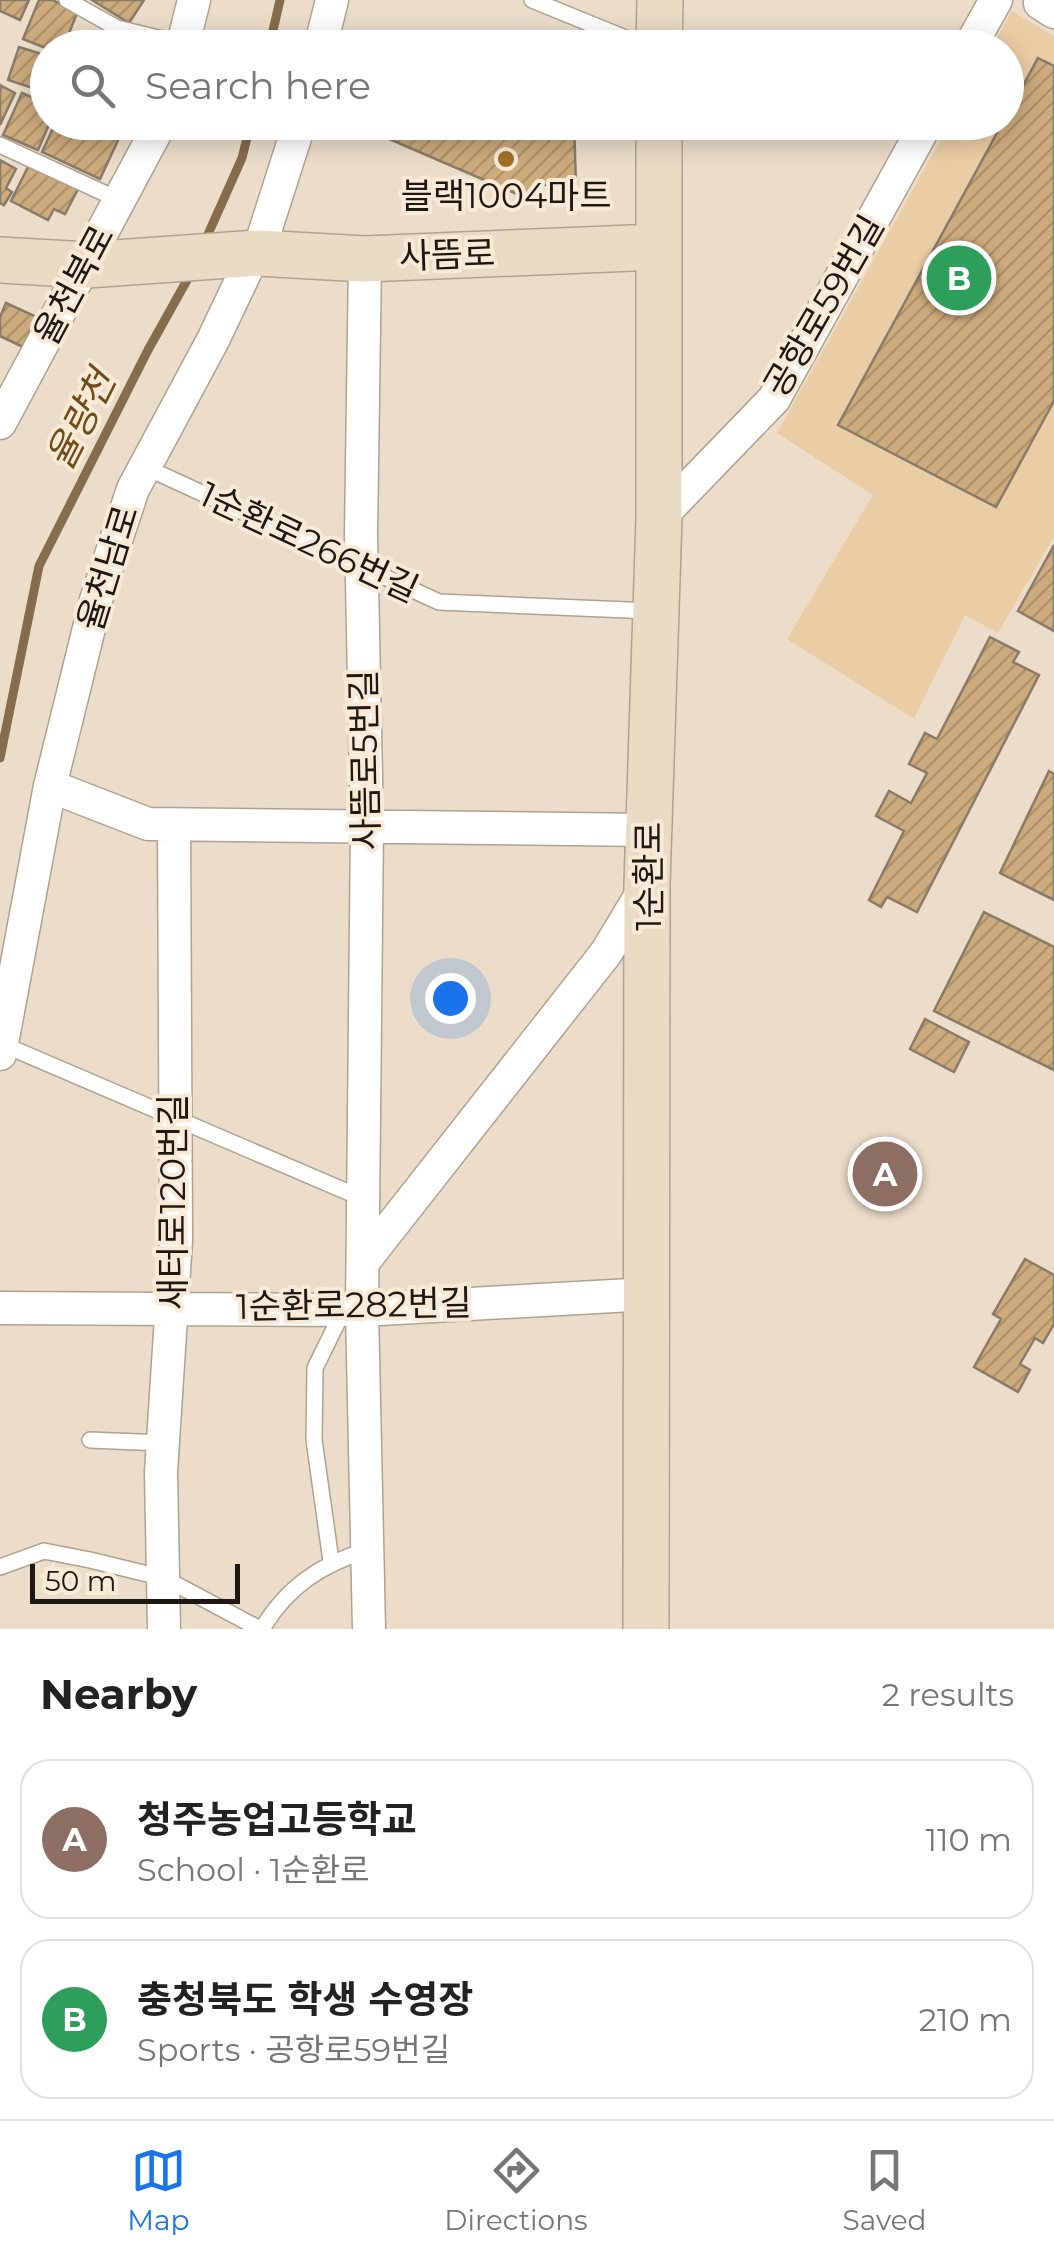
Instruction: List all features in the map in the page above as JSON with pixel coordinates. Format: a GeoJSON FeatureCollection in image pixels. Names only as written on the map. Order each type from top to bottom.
{"type":"FeatureCollection","features":[{"type":"Feature","properties":{"kind":"main road"},"geometry":{"type":"LineString","coordinates":[[659,30],[660,0]]}},
{"type":"Feature","properties":{"kind":"main road","name":"1순환로"},"geometry":{"type":"LineString","coordinates":[[646,1629],[648,884],[659,518],[659,140]]}},
{"type":"Feature","properties":{"kind":"main road","name":"사뜸로"},"geometry":{"type":"LineString","coordinates":[[102,264],[247,255],[365,259],[658,247]]}},
{"type":"Feature","properties":{"kind":"main road"},"geometry":{"type":"LineString","coordinates":[[0,260],[102,264]]}},
{"type":"Feature","properties":{"kind":"street"},"geometry":{"type":"LineString","coordinates":[[186,30],[194,0]]}},
{"type":"Feature","properties":{"kind":"street"},"geometry":{"type":"LineString","coordinates":[[324,30],[332,0]]}},
{"type":"Feature","properties":{"kind":"street"},"geometry":{"type":"LineString","coordinates":[[979,30],[996,0]]}},
{"type":"Feature","properties":{"kind":"street","name":"율천북로"},"geometry":{"type":"LineString","coordinates":[[0,422],[102,264],[119,200],[151,140]]}},
{"type":"Feature","properties":{"kind":"street","name":"율천남로"},"geometry":{"type":"LineString","coordinates":[[1,1049],[50,786],[96,600],[133,489],[251,260],[247,255],[293,140]]}},
{"type":"Feature","properties":{"kind":"street","name":"공항로59번길"},"geometry":{"type":"LineString","coordinates":[[659,518],[774,399],[918,140]]}},
{"type":"Feature","properties":{"kind":"street","name":"사뜸로5번길"},"geometry":{"type":"LineString","coordinates":[[365,259],[364,1261],[353,1310],[370,1629]]}},
{"type":"Feature","properties":{"kind":"street"},"geometry":{"type":"LineString","coordinates":[[50,786],[148,824],[649,830]]}},
{"type":"Feature","properties":{"kind":"street","name":"새터로120번길"},"geometry":{"type":"LineString","coordinates":[[164,1629],[160,1472],[174,1308],[174,825]]}},
{"type":"Feature","properties":{"kind":"street"},"geometry":{"type":"LineString","coordinates":[[364,1261],[606,953],[648,884]]}},
{"type":"Feature","properties":{"kind":"street","name":"1순환로282번길"},"geometry":{"type":"LineString","coordinates":[[0,1308],[353,1310],[648,1294]]}},
{"type":"Feature","properties":{"kind":"lane"},"geometry":{"type":"LineString","coordinates":[[67,0],[123,30]]}},
{"type":"Feature","properties":{"kind":"lane"},"geometry":{"type":"LineString","coordinates":[[532,0],[606,30]]}},
{"type":"Feature","properties":{"kind":"lane","name":"율천북로"},"geometry":{"type":"LineString","coordinates":[[0,144],[119,200]]}},
{"type":"Feature","properties":{"kind":"lane","name":"1순환로266번길"},"geometry":{"type":"LineString","coordinates":[[144,466],[439,602],[656,612]]}},
{"type":"Feature","properties":{"kind":"lane","name":"율천남로"},"geometry":{"type":"LineString","coordinates":[[1,1049],[364,1198]]}},
{"type":"Feature","properties":{"kind":"lane","name":"사뜸로5번길"},"geometry":{"type":"LineString","coordinates":[[332,1560],[314,1440],[315,1368],[353,1310]]}},
{"type":"Feature","properties":{"kind":"lane"},"geometry":{"type":"LineString","coordinates":[[90,1440],[163,1443]]}},
{"type":"Feature","properties":{"kind":"lane"},"geometry":{"type":"LineString","coordinates":[[0,1568],[44,1550],[164,1578],[261,1629],[277,1604],[332,1560],[368,1550]]}},
{"type":"Feature","properties":{"kind":"shaded area"},"geometry":{"type":"Polygon","coordinates":[[[1012,11],[1054,36],[1054,537],[998,633],[965,615],[914,719],[787,639],[873,495],[777,433],[941,140],[1024,140],[1024,30],[1001,30],[1012,11]]]}},
{"type":"Feature","properties":{"kind":"building"},"geometry":{"type":"Polygon","coordinates":[[[0,0],[29,0],[20,20],[0,11],[0,0]]]}},
{"type":"Feature","properties":{"kind":"building"},"geometry":{"type":"Polygon","coordinates":[[[39,0],[52,0],[78,11],[70,30],[30,30],[30,42],[23,39],[39,0]]]}},
{"type":"Feature","properties":{"kind":"building"},"geometry":{"type":"Polygon","coordinates":[[[92,0],[144,0],[129,23],[92,0]]]}},
{"type":"Feature","properties":{"kind":"building"},"geometry":{"type":"Polygon","coordinates":[[[19,47],[30,50],[30,87],[8,80],[19,47]]]}},
{"type":"Feature","properties":{"kind":"building"},"geometry":{"type":"Polygon","coordinates":[[[1038,58],[1054,66],[1054,401],[996,507],[838,425],[993,140],[1024,140],[1024,84],[1038,58]]]}},
{"type":"Feature","properties":{"kind":"building"},"geometry":{"type":"Polygon","coordinates":[[[0,85],[15,93],[0,125],[0,85]]]}},
{"type":"Feature","properties":{"kind":"building"},"geometry":{"type":"Polygon","coordinates":[[[22,93],[30,96],[30,140],[42,140],[38,150],[3,135],[22,93]]]}},
{"type":"Feature","properties":{"kind":"building"},"geometry":{"type":"Polygon","coordinates":[[[48,140],[118,140],[100,179],[42,152],[48,140]]]}},
{"type":"Feature","properties":{"kind":"building","name":"블랙1004마트"},"geometry":{"type":"Polygon","coordinates":[[[392,140],[575,140],[576,184],[540,185],[533,201],[392,140]]]}},
{"type":"Feature","properties":{"kind":"building"},"geometry":{"type":"Polygon","coordinates":[[[0,160],[16,169],[6,188],[12,192],[4,205],[0,203],[0,160]]]}},
{"type":"Feature","properties":{"kind":"building"},"geometry":{"type":"Polygon","coordinates":[[[29,165],[78,189],[65,214],[54,209],[48,220],[11,201],[29,165]]]}},
{"type":"Feature","properties":{"kind":"building"},"geometry":{"type":"Polygon","coordinates":[[[6,303],[37,317],[23,347],[0,336],[0,317],[6,303]]]}},
{"type":"Feature","properties":{"kind":"building"},"geometry":{"type":"Polygon","coordinates":[[[1054,545],[1054,631],[1018,611],[1054,545]]]}},
{"type":"Feature","properties":{"kind":"building"},"geometry":{"type":"Polygon","coordinates":[[[990,637],[1019,652],[1013,662],[1039,675],[917,912],[887,897],[881,907],[869,900],[904,831],[876,816],[889,791],[911,803],[927,773],[909,764],[925,733],[937,739],[990,637]]]}},
{"type":"Feature","properties":{"kind":"building"},"geometry":{"type":"Polygon","coordinates":[[[1049,771],[1054,774],[1054,900],[1000,873],[1049,771]]]}},
{"type":"Feature","properties":{"kind":"building"},"geometry":{"type":"Polygon","coordinates":[[[984,912],[1054,947],[1054,1070],[934,1011],[984,912]]]}},
{"type":"Feature","properties":{"kind":"building"},"geometry":{"type":"Polygon","coordinates":[[[925,1019],[969,1042],[954,1072],[910,1049],[925,1019]]]}},
{"type":"Feature","properties":{"kind":"building"},"geometry":{"type":"Polygon","coordinates":[[[1025,1259],[1054,1275],[1054,1324],[1043,1343],[1035,1338],[1020,1364],[1030,1370],[1018,1392],[974,1367],[1001,1319],[993,1314],[1025,1259]]]}},
{"type":"Feature","properties":{"kind":"waterway","name":"율량천"},"geometry":{"type":"LineString","coordinates":[[273,30],[280,0]]}},
{"type":"Feature","properties":{"kind":"waterway","name":"율량천"},"geometry":{"type":"LineString","coordinates":[[205,241],[246,140]]}},
{"type":"Feature","properties":{"kind":"waterway","name":"율량천"},"geometry":{"type":"LineString","coordinates":[[0,758],[39,566],[191,273]]}},
{"type":"Feature","properties":{"kind":"place","name":"블랙1004마트"},"geometry":{"type":"Point","coordinates":[506,159]}},
{"type":"Feature","properties":{"kind":"place","name":"충청북도 학생 수영장"},"geometry":{"type":"Point","coordinates":[959,278]}},
{"type":"Feature","properties":{"kind":"place","name":"청주농업고등학교"},"geometry":{"type":"Point","coordinates":[885,1174]}}]}
